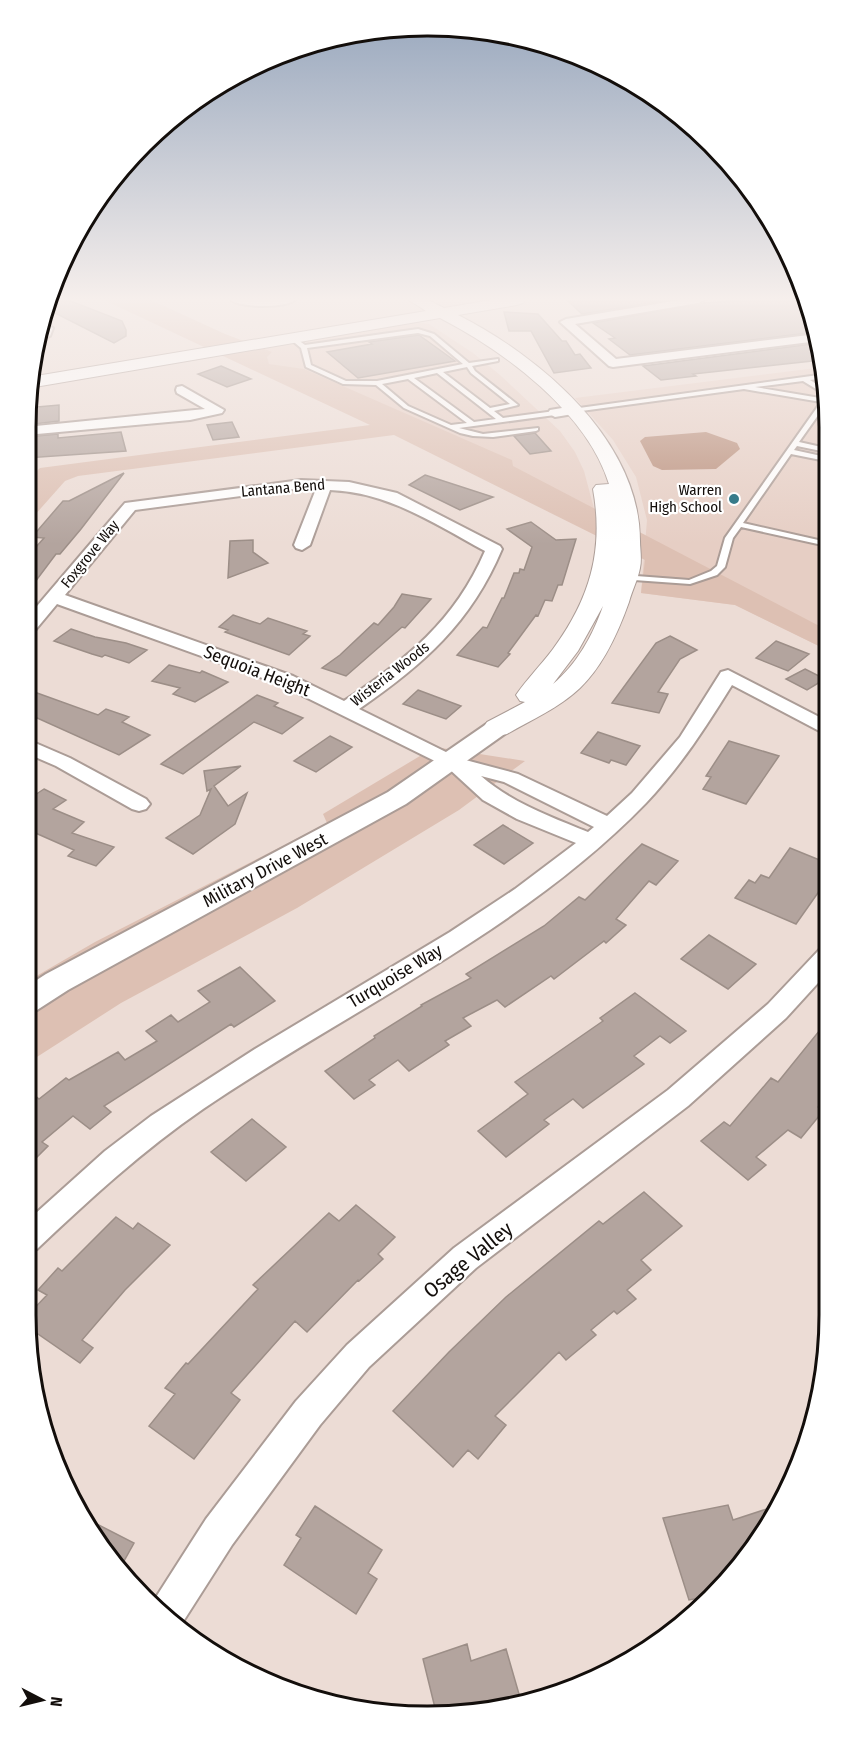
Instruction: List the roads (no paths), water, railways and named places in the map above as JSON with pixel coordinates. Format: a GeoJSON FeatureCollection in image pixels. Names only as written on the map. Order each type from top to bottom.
{"type":"FeatureCollection","features":[{"type":"Feature","properties":{"kind":"main road","name":"Military Drive West"},"geometry":{"type":"LineString","coordinates":[[526,381],[565,411]]}},
{"type":"Feature","properties":{"kind":"main road","name":"Military Drive West"},"geometry":{"type":"LineString","coordinates":[[497,728],[547,699],[576,677],[598,645],[618,607],[615,576],[608,557],[609,532],[604,493],[596,470],[565,411],[542,381]]}},
{"type":"Feature","properties":{"kind":"street"},"geometry":{"type":"LineString","coordinates":[[36,430],[190,416],[217,410],[182,390]]}},
{"type":"Feature","properties":{"kind":"street"},"geometry":{"type":"LineString","coordinates":[[302,545],[325,484]]}},
{"type":"Feature","properties":{"kind":"street","name":"Lantana Bend"},"geometry":{"type":"LineString","coordinates":[[130,506],[278,486],[325,484],[362,488],[392,496],[494,549]]}},
{"type":"Feature","properties":{"kind":"street","name":"Foxgrove Way"},"geometry":{"type":"LineString","coordinates":[[36,619],[130,506]]}},
{"type":"Feature","properties":{"kind":"street","name":"Wisteria Woods"},"geometry":{"type":"LineString","coordinates":[[345,709],[395,674],[440,633],[475,589],[494,549]]}},
{"type":"Feature","properties":{"kind":"street","name":"Sequoia Height"},"geometry":{"type":"LineString","coordinates":[[55,597],[286,680],[451,762],[511,778],[549,795],[573,810],[599,833]]}},
{"type":"Feature","properties":{"kind":"street","name":"Turquoise Way"},"geometry":{"type":"LineString","coordinates":[[36,1231],[128,1149],[199,1097],[492,916],[535,886],[646,790],[687,742],[728,676],[819,725]]}},
{"type":"Feature","properties":{"kind":"street","name":"Military Drive West"},"geometry":{"type":"LineString","coordinates":[[36,996],[156,928],[355,822],[451,762],[497,728]]}},
{"type":"Feature","properties":{"kind":"street"},"geometry":{"type":"LineString","coordinates":[[36,750],[139,804]]}},
{"type":"Feature","properties":{"kind":"street","name":"Sequoia Height"},"geometry":{"type":"LineString","coordinates":[[451,762],[490,795],[525,813],[599,833]]}},
{"type":"Feature","properties":{"kind":"street"},"geometry":{"type":"LineString","coordinates":[[525,813],[549,795]]}},
{"type":"Feature","properties":{"kind":"street","name":"Osage Valley"},"geometry":{"type":"LineString","coordinates":[[170,1609],[219,1532],[308,1413],[358,1356],[465,1258],[678,1098],[768,1019],[819,965]]}},
{"type":"Feature","properties":{"kind":"lane"},"geometry":{"type":"LineString","coordinates":[[341,381],[350,384],[386,381]]}},
{"type":"Feature","properties":{"kind":"lane"},"geometry":{"type":"LineString","coordinates":[[415,381],[473,424]]}},
{"type":"Feature","properties":{"kind":"lane"},"geometry":{"type":"LineString","coordinates":[[451,381],[501,420]]}},
{"type":"Feature","properties":{"kind":"lane"},"geometry":{"type":"LineString","coordinates":[[485,381],[515,405],[489,410]]}},
{"type":"Feature","properties":{"kind":"lane"},"geometry":{"type":"LineString","coordinates":[[450,427],[787,381]]}},
{"type":"Feature","properties":{"kind":"lane"},"geometry":{"type":"LineString","coordinates":[[377,383],[406,407],[469,435],[486,437],[536,429],[526,417]]}},
{"type":"Feature","properties":{"kind":"lane"},"geometry":{"type":"LineString","coordinates":[[743,387],[818,400]]}},
{"type":"Feature","properties":{"kind":"lane"},"geometry":{"type":"LineString","coordinates":[[615,576],[690,582],[714,573],[721,567],[729,538],[818,412]]}},
{"type":"Feature","properties":{"kind":"lane"},"geometry":{"type":"LineString","coordinates":[[797,444],[819,449]]}},
{"type":"Feature","properties":{"kind":"lane"},"geometry":{"type":"LineString","coordinates":[[792,452],[819,458]]}},
{"type":"Feature","properties":{"kind":"lane"},"geometry":{"type":"LineString","coordinates":[[739,524],[819,542]]}},
{"type":"Feature","properties":{"kind":"place","name":"Warren High School"},"geometry":{"type":"Point","coordinates":[734,499]}}]}
